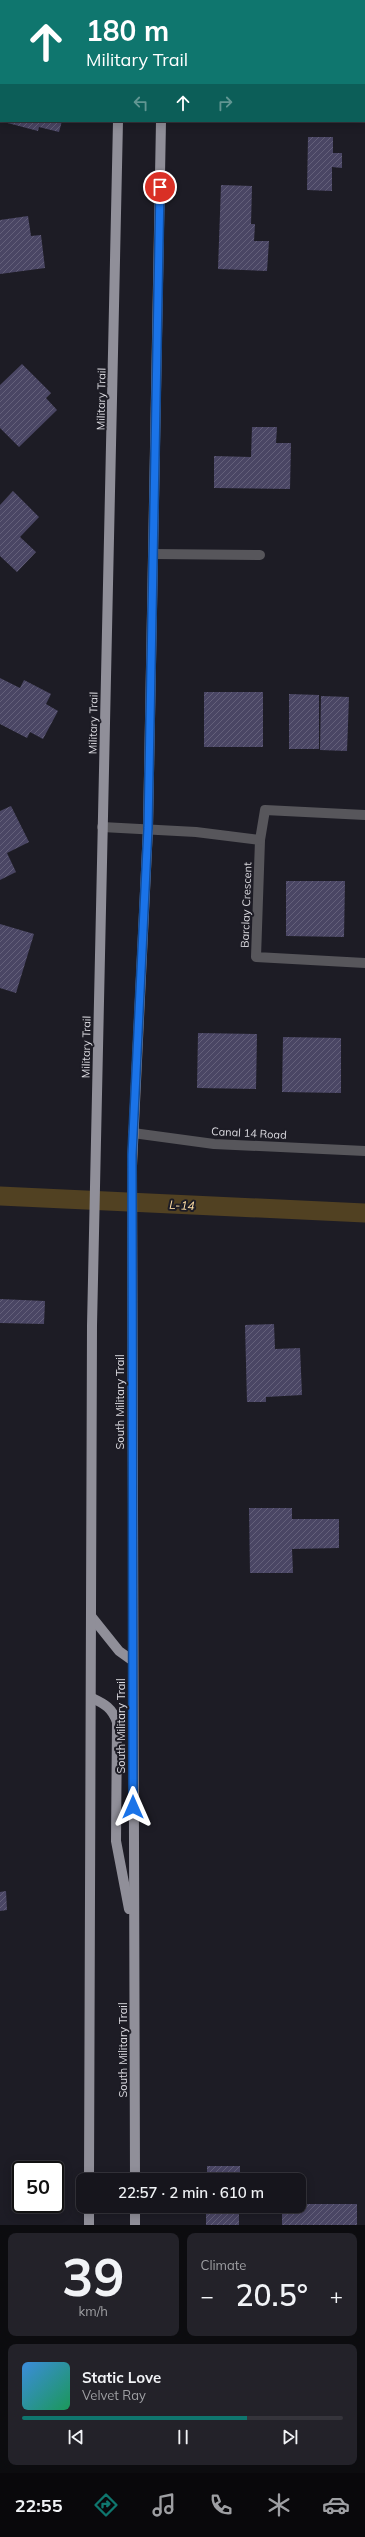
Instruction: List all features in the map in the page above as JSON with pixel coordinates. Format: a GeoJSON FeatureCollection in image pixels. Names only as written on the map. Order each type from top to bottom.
{"type":"FeatureCollection","features":[{"type":"Feature","properties":{"kind":"main road","name":"Military Trail"},"geometry":{"type":"LineString","coordinates":[[92,1616],[92,1326],[95,1251],[102,827],[118,122]]}},
{"type":"Feature","properties":{"kind":"main road"},"geometry":{"type":"LineString","coordinates":[[133,1134],[148,828],[161,122]]}},
{"type":"Feature","properties":{"kind":"main road","name":"South Military Trail"},"geometry":{"type":"LineString","coordinates":[[133,1134],[131,1320],[135,2173]]}},
{"type":"Feature","properties":{"kind":"main road"},"geometry":{"type":"LineString","coordinates":[[92,1616],[119,1650],[132,1661]]}},
{"type":"Feature","properties":{"kind":"main road"},"geometry":{"type":"LineString","coordinates":[[89,2173],[92,1616]]}},
{"type":"Feature","properties":{"kind":"main road"},"geometry":{"type":"LineString","coordinates":[[92,1698],[106,1704],[114,1713],[117,1722],[116,1841],[134,1934]]}},
{"type":"Feature","properties":{"kind":"main road"},"geometry":{"type":"LineString","coordinates":[[89,2213],[89,2225]]}},
{"type":"Feature","properties":{"kind":"main road"},"geometry":{"type":"LineString","coordinates":[[135,2213],[135,2225]]}},
{"type":"Feature","properties":{"kind":"street"},"geometry":{"type":"LineString","coordinates":[[154,554],[260,555]]}},
{"type":"Feature","properties":{"kind":"street","name":"Barclay Crescent"},"geometry":{"type":"LineString","coordinates":[[365,815],[265,810],[260,840],[256,958],[365,963]]}},
{"type":"Feature","properties":{"kind":"street"},"geometry":{"type":"LineString","coordinates":[[102,827],[148,828],[260,840]]}},
{"type":"Feature","properties":{"kind":"street","name":"Canal 14 Road"},"geometry":{"type":"LineString","coordinates":[[133,1134],[214,1144],[365,1150]]}},
{"type":"Feature","properties":{"kind":"building"},"geometry":{"type":"Polygon","coordinates":[[[4,122],[62,122],[59,132],[39,127],[38,131],[4,122]]]}},
{"type":"Feature","properties":{"kind":"building"},"geometry":{"type":"Polygon","coordinates":[[[308,137],[333,137],[333,153],[342,153],[342,168],[332,167],[332,191],[307,190],[308,137]]]}},
{"type":"Feature","properties":{"kind":"building"},"geometry":{"type":"Polygon","coordinates":[[[221,185],[252,186],[251,224],[255,224],[254,241],[269,241],[267,271],[218,269],[221,185]]]}},
{"type":"Feature","properties":{"kind":"building"},"geometry":{"type":"Polygon","coordinates":[[[28,216],[31,236],[41,235],[45,268],[0,274],[0,220],[28,216]]]}},
{"type":"Feature","properties":{"kind":"building"},"geometry":{"type":"Polygon","coordinates":[[[22,364],[51,393],[46,398],[57,410],[19,447],[0,428],[0,385],[22,364]]]}},
{"type":"Feature","properties":{"kind":"building"},"geometry":{"type":"Polygon","coordinates":[[[252,427],[277,427],[276,443],[291,443],[290,489],[214,488],[214,456],[251,457],[252,427]]]}},
{"type":"Feature","properties":{"kind":"building"},"geometry":{"type":"Polygon","coordinates":[[[13,491],[39,517],[20,537],[36,552],[17,572],[0,556],[0,505],[13,491]]]}},
{"type":"Feature","properties":{"kind":"building"},"geometry":{"type":"Polygon","coordinates":[[[0,678],[20,688],[24,680],[51,694],[46,704],[58,711],[43,739],[30,732],[27,738],[0,724],[0,678]]]}},
{"type":"Feature","properties":{"kind":"building"},"geometry":{"type":"Polygon","coordinates":[[[204,692],[263,692],[263,747],[204,747],[204,692]]]}},
{"type":"Feature","properties":{"kind":"building"},"geometry":{"type":"Polygon","coordinates":[[[289,694],[319,695],[319,749],[289,749],[289,694]]]}},
{"type":"Feature","properties":{"kind":"building"},"geometry":{"type":"Polygon","coordinates":[[[321,696],[349,697],[347,751],[320,750],[321,696]]]}},
{"type":"Feature","properties":{"kind":"building"},"geometry":{"type":"Polygon","coordinates":[[[11,806],[29,842],[7,853],[16,872],[0,880],[0,811],[11,806]]]}},
{"type":"Feature","properties":{"kind":"building"},"geometry":{"type":"Polygon","coordinates":[[[286,881],[345,881],[344,937],[286,936],[286,881]]]}},
{"type":"Feature","properties":{"kind":"building"},"geometry":{"type":"Polygon","coordinates":[[[0,924],[34,934],[16,993],[0,988],[0,924]]]}},
{"type":"Feature","properties":{"kind":"building"},"geometry":{"type":"Polygon","coordinates":[[[198,1033],[257,1034],[256,1089],[197,1088],[198,1033]]]}},
{"type":"Feature","properties":{"kind":"building"},"geometry":{"type":"Polygon","coordinates":[[[283,1037],[341,1038],[341,1093],[282,1092],[283,1037]]]}},
{"type":"Feature","properties":{"kind":"building"},"geometry":{"type":"Polygon","coordinates":[[[0,1299],[45,1301],[44,1324],[0,1323],[0,1299]]]}},
{"type":"Feature","properties":{"kind":"building"},"geometry":{"type":"Polygon","coordinates":[[[274,1324],[275,1349],[300,1348],[302,1395],[266,1397],[266,1402],[247,1402],[245,1325],[274,1324]]]}},
{"type":"Feature","properties":{"kind":"building"},"geometry":{"type":"Polygon","coordinates":[[[249,1508],[292,1508],[292,1519],[339,1519],[339,1548],[292,1549],[293,1573],[250,1573],[249,1508]]]}},
{"type":"Feature","properties":{"kind":"building"},"geometry":{"type":"Polygon","coordinates":[[[6,1891],[7,1910],[0,1911],[0,1892],[6,1891]]]}},
{"type":"Feature","properties":{"kind":"building"},"geometry":{"type":"Polygon","coordinates":[[[207,2166],[240,2166],[240,2173],[207,2173],[207,2166]]]}},
{"type":"Feature","properties":{"kind":"building"},"geometry":{"type":"Polygon","coordinates":[[[306,2204],[357,2204],[357,2225],[282,2225],[282,2213],[306,2213],[306,2204]]]}},
{"type":"Feature","properties":{"kind":"building"},"geometry":{"type":"Polygon","coordinates":[[[206,2213],[239,2213],[239,2225],[206,2225],[206,2213]]]}},
{"type":"Feature","properties":{"kind":"waterway","name":"L-14"},"geometry":{"type":"LineString","coordinates":[[0,1196],[365,1213]]}},
{"type":"Feature","properties":{"kind":"route"},"geometry":{"type":"LineString","coordinates":[[133,1807],[131,1320],[132,1155],[148,828],[160,187]]}}]}
